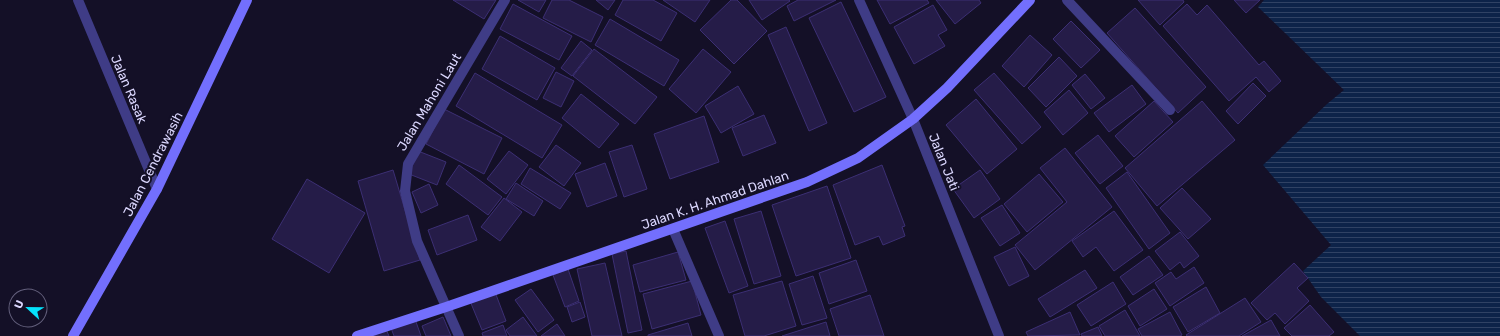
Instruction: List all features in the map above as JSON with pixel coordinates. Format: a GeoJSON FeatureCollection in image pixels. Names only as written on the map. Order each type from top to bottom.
{"type":"FeatureCollection","features":[{"type":"Feature","properties":{"kind":"main road","name":"Jalan Cendrawasih"},"geometry":{"type":"LineString","coordinates":[[73,336],[157,189],[247,0]]}},
{"type":"Feature","properties":{"kind":"main road","name":"Jalan K. H. Ahmad Dahlan"},"geometry":{"type":"LineString","coordinates":[[356,336],[446,307],[807,182],[858,158],[913,119],[947,88],[1030,0]]}},
{"type":"Feature","properties":{"kind":"street","name":"Jalan Rasak"},"geometry":{"type":"LineString","coordinates":[[78,0],[157,189]]}},
{"type":"Feature","properties":{"kind":"street","name":"Jalan Mahoni Laut"},"geometry":{"type":"LineString","coordinates":[[458,336],[417,241],[404,191],[408,164],[505,0]]}},
{"type":"Feature","properties":{"kind":"street","name":"Jalan Jati"},"geometry":{"type":"LineString","coordinates":[[859,0],[913,119],[999,336]]}},
{"type":"Feature","properties":{"kind":"street"},"geometry":{"type":"LineString","coordinates":[[1067,0],[1170,110]]}},
{"type":"Feature","properties":{"kind":"street"},"geometry":{"type":"LineString","coordinates":[[673,229],[719,336]]}},
{"type":"Feature","properties":{"kind":"water"},"geometry":{"type":"Polygon","coordinates":[[[1264,0],[1500,0],[1500,336],[1360,336],[1321,297],[1303,271],[1331,245],[1263,165],[1327,104],[1344,90],[1258,7],[1264,0]]]}},
{"type":"Feature","properties":{"kind":"building"},"geometry":{"type":"Polygon","coordinates":[[[453,0],[496,0],[484,19],[453,0]]]}},
{"type":"Feature","properties":{"kind":"building"},"geometry":{"type":"Polygon","coordinates":[[[518,0],[546,0],[539,12],[518,0]]]}},
{"type":"Feature","properties":{"kind":"building"},"geometry":{"type":"Polygon","coordinates":[[[552,0],[569,0],[603,17],[591,42],[543,18],[552,0]]]}},
{"type":"Feature","properties":{"kind":"building"},"geometry":{"type":"Polygon","coordinates":[[[596,0],[615,0],[608,10],[596,0]]]}},
{"type":"Feature","properties":{"kind":"building"},"geometry":{"type":"Polygon","coordinates":[[[623,0],[653,0],[677,13],[661,41],[615,15],[623,0]]]}},
{"type":"Feature","properties":{"kind":"building"},"geometry":{"type":"Polygon","coordinates":[[[663,0],[710,0],[695,22],[663,0]]]}},
{"type":"Feature","properties":{"kind":"building"},"geometry":{"type":"Polygon","coordinates":[[[731,0],[737,0],[767,31],[734,64],[700,30],[731,0]]]}},
{"type":"Feature","properties":{"kind":"building"},"geometry":{"type":"Polygon","coordinates":[[[749,0],[789,0],[790,1],[762,20],[749,0]]]}},
{"type":"Feature","properties":{"kind":"building"},"geometry":{"type":"Polygon","coordinates":[[[798,0],[836,0],[794,21],[787,6],[798,0]]]}},
{"type":"Feature","properties":{"kind":"building"},"geometry":{"type":"Polygon","coordinates":[[[877,0],[927,0],[929,3],[890,24],[877,0]]]}},
{"type":"Feature","properties":{"kind":"building"},"geometry":{"type":"Polygon","coordinates":[[[936,0],[979,0],[981,3],[955,24],[936,0]]]}},
{"type":"Feature","properties":{"kind":"building"},"geometry":{"type":"Polygon","coordinates":[[[1138,0],[1183,0],[1184,2],[1160,25],[1138,0]]]}},
{"type":"Feature","properties":{"kind":"building"},"geometry":{"type":"Polygon","coordinates":[[[1234,0],[1260,0],[1246,13],[1234,0]]]}},
{"type":"Feature","properties":{"kind":"building"},"geometry":{"type":"Polygon","coordinates":[[[841,2],[886,97],[854,112],[809,18],[841,2]]]}},
{"type":"Feature","properties":{"kind":"building"},"geometry":{"type":"Polygon","coordinates":[[[513,4],[572,36],[559,60],[500,29],[513,4]]]}},
{"type":"Feature","properties":{"kind":"building"},"geometry":{"type":"Polygon","coordinates":[[[1187,4],[1197,15],[1207,5],[1259,65],[1264,61],[1281,81],[1269,92],[1256,77],[1229,101],[1163,26],[1187,4]]]}},
{"type":"Feature","properties":{"kind":"building"},"geometry":{"type":"Polygon","coordinates":[[[933,5],[947,30],[938,35],[945,46],[914,64],[894,27],[933,5]]]}},
{"type":"Feature","properties":{"kind":"building"},"geometry":{"type":"Polygon","coordinates":[[[1135,8],[1206,87],[1178,113],[1107,33],[1135,8]]]}},
{"type":"Feature","properties":{"kind":"building"},"geometry":{"type":"Polygon","coordinates":[[[610,19],[679,60],[664,86],[595,45],[610,19]]]}},
{"type":"Feature","properties":{"kind":"building"},"geometry":{"type":"Polygon","coordinates":[[[1071,21],[1100,50],[1081,68],[1053,39],[1071,21]]]}},
{"type":"Feature","properties":{"kind":"building"},"geometry":{"type":"Polygon","coordinates":[[[786,27],[827,123],[809,131],[768,35],[786,27]]]}},
{"type":"Feature","properties":{"kind":"building"},"geometry":{"type":"Polygon","coordinates":[[[1030,35],[1052,55],[1024,87],[1002,66],[1030,35]]]}},
{"type":"Feature","properties":{"kind":"building"},"geometry":{"type":"Polygon","coordinates":[[[500,36],[555,68],[537,100],[482,69],[500,36]]]}},
{"type":"Feature","properties":{"kind":"building"},"geometry":{"type":"Polygon","coordinates":[[[581,41],[592,50],[572,76],[561,68],[581,41]]]}},
{"type":"Feature","properties":{"kind":"building"},"geometry":{"type":"Polygon","coordinates":[[[594,49],[657,97],[635,124],[573,76],[594,49]]]}},
{"type":"Feature","properties":{"kind":"building"},"geometry":{"type":"Polygon","coordinates":[[[703,49],[731,72],[696,113],[669,89],[703,49]]]}},
{"type":"Feature","properties":{"kind":"building"},"geometry":{"type":"Polygon","coordinates":[[[1059,57],[1077,76],[1046,107],[1028,88],[1059,57]]]}},
{"type":"Feature","properties":{"kind":"building"},"geometry":{"type":"Polygon","coordinates":[[[556,72],[574,81],[561,107],[543,98],[556,72]]]}},
{"type":"Feature","properties":{"kind":"building"},"geometry":{"type":"Polygon","coordinates":[[[475,73],[562,125],[542,158],[456,106],[475,73]]]}},
{"type":"Feature","properties":{"kind":"building"},"geometry":{"type":"Polygon","coordinates":[[[994,73],[1041,127],[1022,144],[974,90],[994,73]]]}},
{"type":"Feature","properties":{"kind":"building"},"geometry":{"type":"Polygon","coordinates":[[[1085,74],[1105,98],[1091,109],[1072,85],[1085,74]]]}},
{"type":"Feature","properties":{"kind":"building"},"geometry":{"type":"Polygon","coordinates":[[[1253,83],[1266,96],[1238,124],[1226,111],[1253,83]]]}},
{"type":"Feature","properties":{"kind":"building"},"geometry":{"type":"Polygon","coordinates":[[[1132,85],[1146,104],[1109,132],[1094,113],[1132,85]]]}},
{"type":"Feature","properties":{"kind":"building"},"geometry":{"type":"Polygon","coordinates":[[[738,86],[754,114],[721,133],[705,106],[738,86]]]}},
{"type":"Feature","properties":{"kind":"building"},"geometry":{"type":"Polygon","coordinates":[[[1069,90],[1088,113],[1063,135],[1044,112],[1069,90]]]}},
{"type":"Feature","properties":{"kind":"building"},"geometry":{"type":"Polygon","coordinates":[[[581,94],[619,124],[599,148],[562,118],[581,94]]]}},
{"type":"Feature","properties":{"kind":"building"},"geometry":{"type":"Polygon","coordinates":[[[976,99],[1017,149],[987,174],[946,125],[976,99]]]}},
{"type":"Feature","properties":{"kind":"building"},"geometry":{"type":"Polygon","coordinates":[[[1154,101],[1173,122],[1134,157],[1115,136],[1154,101]]]}},
{"type":"Feature","properties":{"kind":"building"},"geometry":{"type":"Polygon","coordinates":[[[1202,101],[1235,140],[1157,206],[1125,168],[1202,101]]]}},
{"type":"Feature","properties":{"kind":"building"},"geometry":{"type":"Polygon","coordinates":[[[444,109],[502,138],[484,174],[426,144],[444,109]]]}},
{"type":"Feature","properties":{"kind":"building"},"geometry":{"type":"Polygon","coordinates":[[[764,115],[776,143],[743,156],[732,128],[764,115]]]}},
{"type":"Feature","properties":{"kind":"building"},"geometry":{"type":"Polygon","coordinates":[[[704,116],[719,162],[670,179],[654,134],[704,116]]]}},
{"type":"Feature","properties":{"kind":"building"},"geometry":{"type":"Polygon","coordinates":[[[1098,135],[1123,166],[1100,184],[1075,153],[1098,135]]]}},
{"type":"Feature","properties":{"kind":"building"},"geometry":{"type":"Polygon","coordinates":[[[556,145],[581,163],[564,186],[539,167],[556,145]]]}},
{"type":"Feature","properties":{"kind":"building"},"geometry":{"type":"Polygon","coordinates":[[[632,145],[647,189],[624,197],[609,152],[632,145]]]}},
{"type":"Feature","properties":{"kind":"building"},"geometry":{"type":"Polygon","coordinates":[[[1065,148],[1112,207],[1035,270],[1015,245],[1067,202],[1040,168],[1065,148]]]}},
{"type":"Feature","properties":{"kind":"building"},"geometry":{"type":"Polygon","coordinates":[[[418,151],[446,162],[437,185],[409,174],[418,151]]]}},
{"type":"Feature","properties":{"kind":"building"},"geometry":{"type":"Polygon","coordinates":[[[509,151],[528,165],[506,194],[487,179],[509,151]]]}},
{"type":"Feature","properties":{"kind":"building"},"geometry":{"type":"Polygon","coordinates":[[[605,163],[617,196],[587,207],[575,174],[605,163]]]}},
{"type":"Feature","properties":{"kind":"building"},"geometry":{"type":"Polygon","coordinates":[[[459,165],[502,197],[488,215],[446,184],[459,165]]]}},
{"type":"Feature","properties":{"kind":"building"},"geometry":{"type":"Polygon","coordinates":[[[882,165],[905,226],[902,227],[905,236],[883,245],[879,236],[855,245],[833,185],[882,165]]]}},
{"type":"Feature","properties":{"kind":"building"},"geometry":{"type":"Polygon","coordinates":[[[530,168],[571,193],[560,209],[521,184],[530,168]]]}},
{"type":"Feature","properties":{"kind":"building"},"geometry":{"type":"Polygon","coordinates":[[[393,170],[420,260],[384,271],[358,181],[393,170]]]}},
{"type":"Feature","properties":{"kind":"building"},"geometry":{"type":"Polygon","coordinates":[[[980,170],[1000,199],[974,218],[953,189],[980,170]]]}},
{"type":"Feature","properties":{"kind":"building"},"geometry":{"type":"Polygon","coordinates":[[[1127,172],[1170,233],[1149,249],[1106,188],[1127,172]]]}},
{"type":"Feature","properties":{"kind":"building"},"geometry":{"type":"Polygon","coordinates":[[[1039,174],[1063,202],[1027,232],[1004,204],[1039,174]]]}},
{"type":"Feature","properties":{"kind":"building"},"geometry":{"type":"Polygon","coordinates":[[[307,179],[365,213],[329,273],[272,239],[307,179]]]}},
{"type":"Feature","properties":{"kind":"building"},"geometry":{"type":"Polygon","coordinates":[[[516,183],[543,201],[534,216],[506,199],[516,183]]]}},
{"type":"Feature","properties":{"kind":"building"},"geometry":{"type":"Polygon","coordinates":[[[429,184],[438,205],[421,213],[412,192],[429,184]]]}},
{"type":"Feature","properties":{"kind":"building"},"geometry":{"type":"Polygon","coordinates":[[[827,186],[851,258],[796,276],[772,205],[827,186]]]}},
{"type":"Feature","properties":{"kind":"building"},"geometry":{"type":"Polygon","coordinates":[[[1182,188],[1211,219],[1188,239],[1160,208],[1182,188]]]}},
{"type":"Feature","properties":{"kind":"building"},"geometry":{"type":"Polygon","coordinates":[[[504,198],[522,212],[500,241],[481,227],[504,198]]]}},
{"type":"Feature","properties":{"kind":"building"},"geometry":{"type":"Polygon","coordinates":[[[1002,205],[1020,233],[1000,246],[981,218],[1002,205]]]}},
{"type":"Feature","properties":{"kind":"building"},"geometry":{"type":"Polygon","coordinates":[[[761,211],[781,276],[754,284],[734,219],[761,211]]]}},
{"type":"Feature","properties":{"kind":"building"},"geometry":{"type":"Polygon","coordinates":[[[1114,211],[1143,250],[1114,271],[1096,247],[1083,257],[1072,241],[1114,211]]]}},
{"type":"Feature","properties":{"kind":"building"},"geometry":{"type":"Polygon","coordinates":[[[468,215],[477,240],[437,255],[428,230],[468,215]]]}},
{"type":"Feature","properties":{"kind":"building"},"geometry":{"type":"Polygon","coordinates":[[[725,221],[748,286],[729,293],[705,228],[725,221]]]}},
{"type":"Feature","properties":{"kind":"building"},"geometry":{"type":"Polygon","coordinates":[[[1180,232],[1199,256],[1184,268],[1180,262],[1170,270],[1155,251],[1180,232]]]}},
{"type":"Feature","properties":{"kind":"building"},"geometry":{"type":"Polygon","coordinates":[[[1015,247],[1029,276],[1009,286],[994,257],[1015,247]]]}},
{"type":"Feature","properties":{"kind":"building"},"geometry":{"type":"Polygon","coordinates":[[[626,251],[642,330],[628,333],[612,254],[626,251]]]}},
{"type":"Feature","properties":{"kind":"building"},"geometry":{"type":"Polygon","coordinates":[[[678,252],[686,280],[640,292],[633,265],[678,252]]]}},
{"type":"Feature","properties":{"kind":"building"},"geometry":{"type":"Polygon","coordinates":[[[1149,256],[1163,275],[1133,295],[1120,277],[1149,256]]]}},
{"type":"Feature","properties":{"kind":"building"},"geometry":{"type":"Polygon","coordinates":[[[856,260],[867,291],[829,304],[819,273],[856,260]]]}},
{"type":"Feature","properties":{"kind":"building"},"geometry":{"type":"Polygon","coordinates":[[[605,263],[622,336],[592,336],[577,269],[605,263]]]}},
{"type":"Feature","properties":{"kind":"building"},"geometry":{"type":"Polygon","coordinates":[[[1294,263],[1308,278],[1297,288],[1309,301],[1285,324],[1275,313],[1267,320],[1251,303],[1294,263]]]}},
{"type":"Feature","properties":{"kind":"building"},"geometry":{"type":"Polygon","coordinates":[[[1194,267],[1204,283],[1170,306],[1155,283],[1171,272],[1176,279],[1194,267]]]}},
{"type":"Feature","properties":{"kind":"building"},"geometry":{"type":"Polygon","coordinates":[[[568,269],[579,301],[565,307],[553,275],[568,269]]]}},
{"type":"Feature","properties":{"kind":"building"},"geometry":{"type":"Polygon","coordinates":[[[1085,270],[1097,288],[1050,317],[1038,299],[1085,270]]]}},
{"type":"Feature","properties":{"kind":"building"},"geometry":{"type":"Polygon","coordinates":[[[813,276],[827,318],[802,325],[789,284],[813,276]]]}},
{"type":"Feature","properties":{"kind":"building"},"geometry":{"type":"Polygon","coordinates":[[[692,281],[701,315],[652,329],[643,294],[692,281]]]}},
{"type":"Feature","properties":{"kind":"building"},"geometry":{"type":"Polygon","coordinates":[[[782,281],[796,326],[764,336],[745,336],[733,295],[782,281]]]}},
{"type":"Feature","properties":{"kind":"building"},"geometry":{"type":"Polygon","coordinates":[[[1113,282],[1126,304],[1091,326],[1077,305],[1113,282]]]}},
{"type":"Feature","properties":{"kind":"building"},"geometry":{"type":"Polygon","coordinates":[[[1206,287],[1220,313],[1188,332],[1173,307],[1206,287]]]}},
{"type":"Feature","properties":{"kind":"building"},"geometry":{"type":"Polygon","coordinates":[[[531,289],[554,320],[538,332],[515,300],[531,289]]]}},
{"type":"Feature","properties":{"kind":"building"},"geometry":{"type":"Polygon","coordinates":[[[1154,289],[1167,309],[1140,326],[1128,306],[1154,289]]]}},
{"type":"Feature","properties":{"kind":"building"},"geometry":{"type":"Polygon","coordinates":[[[495,292],[506,321],[482,330],[470,301],[495,292]]]}},
{"type":"Feature","properties":{"kind":"building"},"geometry":{"type":"Polygon","coordinates":[[[870,295],[884,336],[839,336],[830,309],[870,295]]]}},
{"type":"Feature","properties":{"kind":"building"},"geometry":{"type":"Polygon","coordinates":[[[1245,298],[1261,322],[1239,336],[1186,335],[1245,298]]]}},
{"type":"Feature","properties":{"kind":"building"},"geometry":{"type":"Polygon","coordinates":[[[580,302],[585,317],[572,322],[567,307],[580,302]]]}},
{"type":"Feature","properties":{"kind":"building"},"geometry":{"type":"Polygon","coordinates":[[[1310,305],[1334,332],[1329,336],[1292,336],[1284,328],[1310,305]]]}},
{"type":"Feature","properties":{"kind":"building"},"geometry":{"type":"Polygon","coordinates":[[[1125,310],[1140,336],[1105,336],[1099,326],[1125,310]]]}},
{"type":"Feature","properties":{"kind":"building"},"geometry":{"type":"Polygon","coordinates":[[[1070,312],[1080,335],[1028,336],[1026,332],[1070,312]]]}},
{"type":"Feature","properties":{"kind":"building"},"geometry":{"type":"Polygon","coordinates":[[[1170,312],[1182,335],[1142,336],[1138,329],[1170,312]]]}},
{"type":"Feature","properties":{"kind":"building"},"geometry":{"type":"Polygon","coordinates":[[[443,317],[451,336],[426,336],[422,326],[443,317]]]}},
{"type":"Feature","properties":{"kind":"building"},"geometry":{"type":"Polygon","coordinates":[[[523,317],[537,336],[510,336],[506,330],[523,317]]]}},
{"type":"Feature","properties":{"kind":"building"},"geometry":{"type":"Polygon","coordinates":[[[415,319],[421,336],[394,336],[391,328],[415,319]]]}},
{"type":"Feature","properties":{"kind":"building"},"geometry":{"type":"Polygon","coordinates":[[[1271,320],[1280,336],[1242,336],[1271,320]]]}},
{"type":"Feature","properties":{"kind":"building"},"geometry":{"type":"Polygon","coordinates":[[[826,322],[830,336],[782,336],[826,322]]]}},
{"type":"Feature","properties":{"kind":"building"},"geometry":{"type":"Polygon","coordinates":[[[688,323],[692,336],[648,336],[648,335],[688,323]]]}},
{"type":"Feature","properties":{"kind":"building"},"geometry":{"type":"Polygon","coordinates":[[[557,324],[565,336],[541,336],[557,324]]]}},
{"type":"Feature","properties":{"kind":"building"},"geometry":{"type":"Polygon","coordinates":[[[503,325],[507,336],[483,336],[482,333],[503,325]]]}},
{"type":"Feature","properties":{"kind":"building"},"geometry":{"type":"Polygon","coordinates":[[[385,327],[389,336],[365,336],[385,327]]]}},
{"type":"Feature","properties":{"kind":"building"},"geometry":{"type":"Polygon","coordinates":[[[1098,327],[1102,336],[1082,336],[1081,334],[1098,327]]]}}]}
